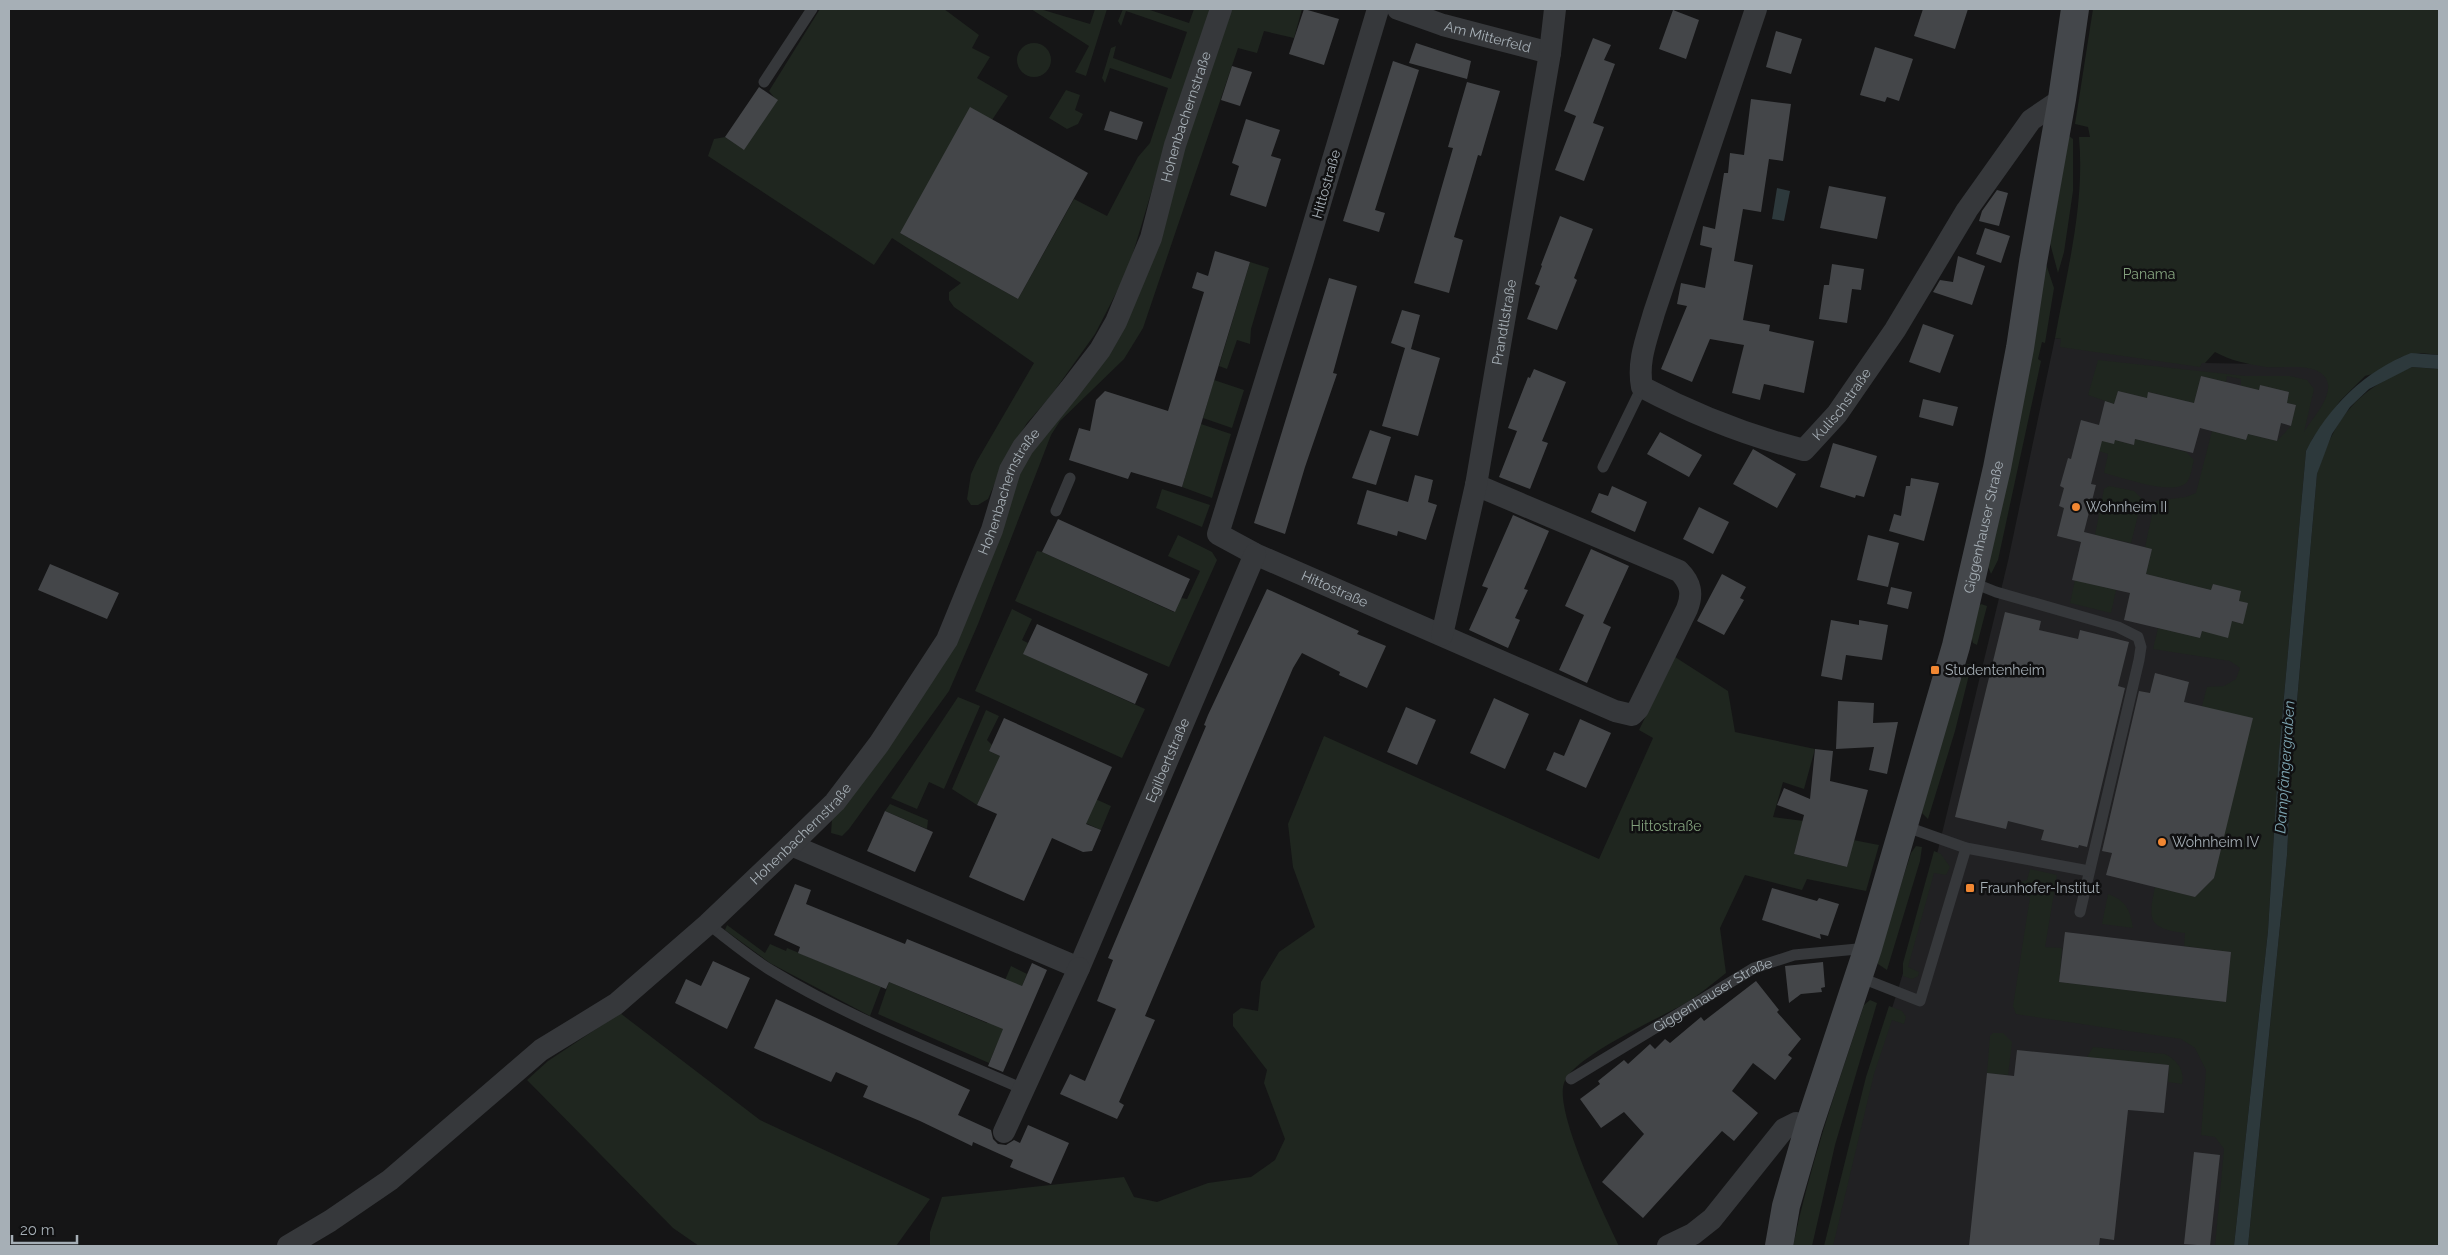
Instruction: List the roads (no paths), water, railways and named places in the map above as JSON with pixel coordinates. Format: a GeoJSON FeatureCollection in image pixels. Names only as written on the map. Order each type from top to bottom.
{"type":"FeatureCollection","features":[{"type":"Feature","properties":{"kind":"main road","name":"Giggenhauser Straße"},"geometry":{"type":"LineString","coordinates":[[1780,1246],[1786,1206],[1868,948],[1956,646],[1997,468],[2020,348],[2032,262],[2062,99],[2076,9]]}},
{"type":"Feature","properties":{"kind":"street","name":"Hohenbachernstraße"},"geometry":{"type":"LineString","coordinates":[[288,1246],[330,1221],[390,1180],[541,1050],[616,1004],[708,924],[792,845],[835,802],[879,744],[923,680],[950,631],[992,530],[1010,470],[1024,447],[1076,381],[1116,322],[1151,238],[1175,145],[1221,9]]}},
{"type":"Feature","properties":{"kind":"street","name":"Hittostraße"},"geometry":{"type":"LineString","coordinates":[[1378,9],[1218,534],[1255,554],[1615,711],[1632,715],[1638,709],[1691,599],[1688,580],[1679,571],[1476,485]]}},
{"type":"Feature","properties":{"kind":"street","name":"Am Mitterfeld"},"geometry":{"type":"LineString","coordinates":[[1398,9],[1443,25],[1550,53]]}},
{"type":"Feature","properties":{"kind":"street","name":"Prandtlstraße"},"geometry":{"type":"LineString","coordinates":[[1442,635],[1476,485],[1550,53],[1555,9]]}},
{"type":"Feature","properties":{"kind":"street"},"geometry":{"type":"LineString","coordinates":[[1642,388],[1640,374],[1644,347],[1756,9]]}},
{"type":"Feature","properties":{"kind":"street","name":"Kulischstraße"},"geometry":{"type":"LineString","coordinates":[[1642,388],[1670,402],[1774,442],[1804,450],[1836,414],[1895,330],[1968,210],[2031,120],[2062,99]]}},
{"type":"Feature","properties":{"kind":"street","name":"Egilbertstraße"},"geometry":{"type":"LineString","coordinates":[[1004,1132],[1079,968],[1255,554]]}},
{"type":"Feature","properties":{"kind":"street"},"geometry":{"type":"LineString","coordinates":[[792,845],[1079,968]]}},
{"type":"Feature","properties":{"kind":"street"},"geometry":{"type":"LineString","coordinates":[[1668,1246],[1692,1234],[1712,1219],[1784,1129],[1796,1123],[1810,1126]]}},
{"type":"Feature","properties":{"kind":"lane"},"geometry":{"type":"LineString","coordinates":[[764,82],[812,9]]}},
{"type":"Feature","properties":{"kind":"lane"},"geometry":{"type":"LineString","coordinates":[[1603,467],[1642,388]]}},
{"type":"Feature","properties":{"kind":"lane"},"geometry":{"type":"LineString","coordinates":[[1056,511],[1070,478]]}},
{"type":"Feature","properties":{"kind":"lane"},"geometry":{"type":"LineString","coordinates":[[1970,582],[1996,592],[2118,627],[2138,637],[2141,647],[2139,660],[2080,912]]}},
{"type":"Feature","properties":{"kind":"lane"},"geometry":{"type":"LineString","coordinates":[[1904,826],[1966,848],[2089,872]]}},
{"type":"Feature","properties":{"kind":"lane"},"geometry":{"type":"LineString","coordinates":[[1859,977],[1920,1001],[1966,848]]}},
{"type":"Feature","properties":{"kind":"lane"},"geometry":{"type":"LineString","coordinates":[[708,924],[759,963],[790,981],[873,1023],[1023,1089]]}},
{"type":"Feature","properties":{"kind":"lane","name":"Giggenhauser Straße"},"geometry":{"type":"LineString","coordinates":[[1571,1080],[1754,968],[1794,955],[1868,948]]}},
{"type":"Feature","properties":{"kind":"water"},"geometry":{"type":"Polygon","coordinates":[[[1777,188],[1790,191],[1784,221],[1772,219],[1777,188]]]}},
{"type":"Feature","properties":{"kind":"water","name":"Dampfängergraben"},"geometry":{"type":"Polygon","coordinates":[[[2411,353],[2439,355],[2439,369],[2412,367],[2369,389],[2350,407],[2332,434],[2317,474],[2292,758],[2287,855],[2248,1246],[2234,1246],[2268,931],[2279,752],[2306,451],[2325,420],[2350,392],[2378,370],[2411,353]]]}},
{"type":"Feature","properties":{"kind":"place","name":"Wohnheim II"},"geometry":{"type":"Point","coordinates":[2076,507]}},
{"type":"Feature","properties":{"kind":"place","name":"Studentenheim"},"geometry":{"type":"Point","coordinates":[1935,670]}},
{"type":"Feature","properties":{"kind":"place","name":"Wohnheim IV"},"geometry":{"type":"Point","coordinates":[2162,842]}},
{"type":"Feature","properties":{"kind":"place","name":"Fraunhofer-Institut"},"geometry":{"type":"Point","coordinates":[1970,888]}},
{"type":"Feature","properties":{"kind":"park label","name":"Panama"},"geometry":{"type":"Point","coordinates":[2149,274]}}]}
